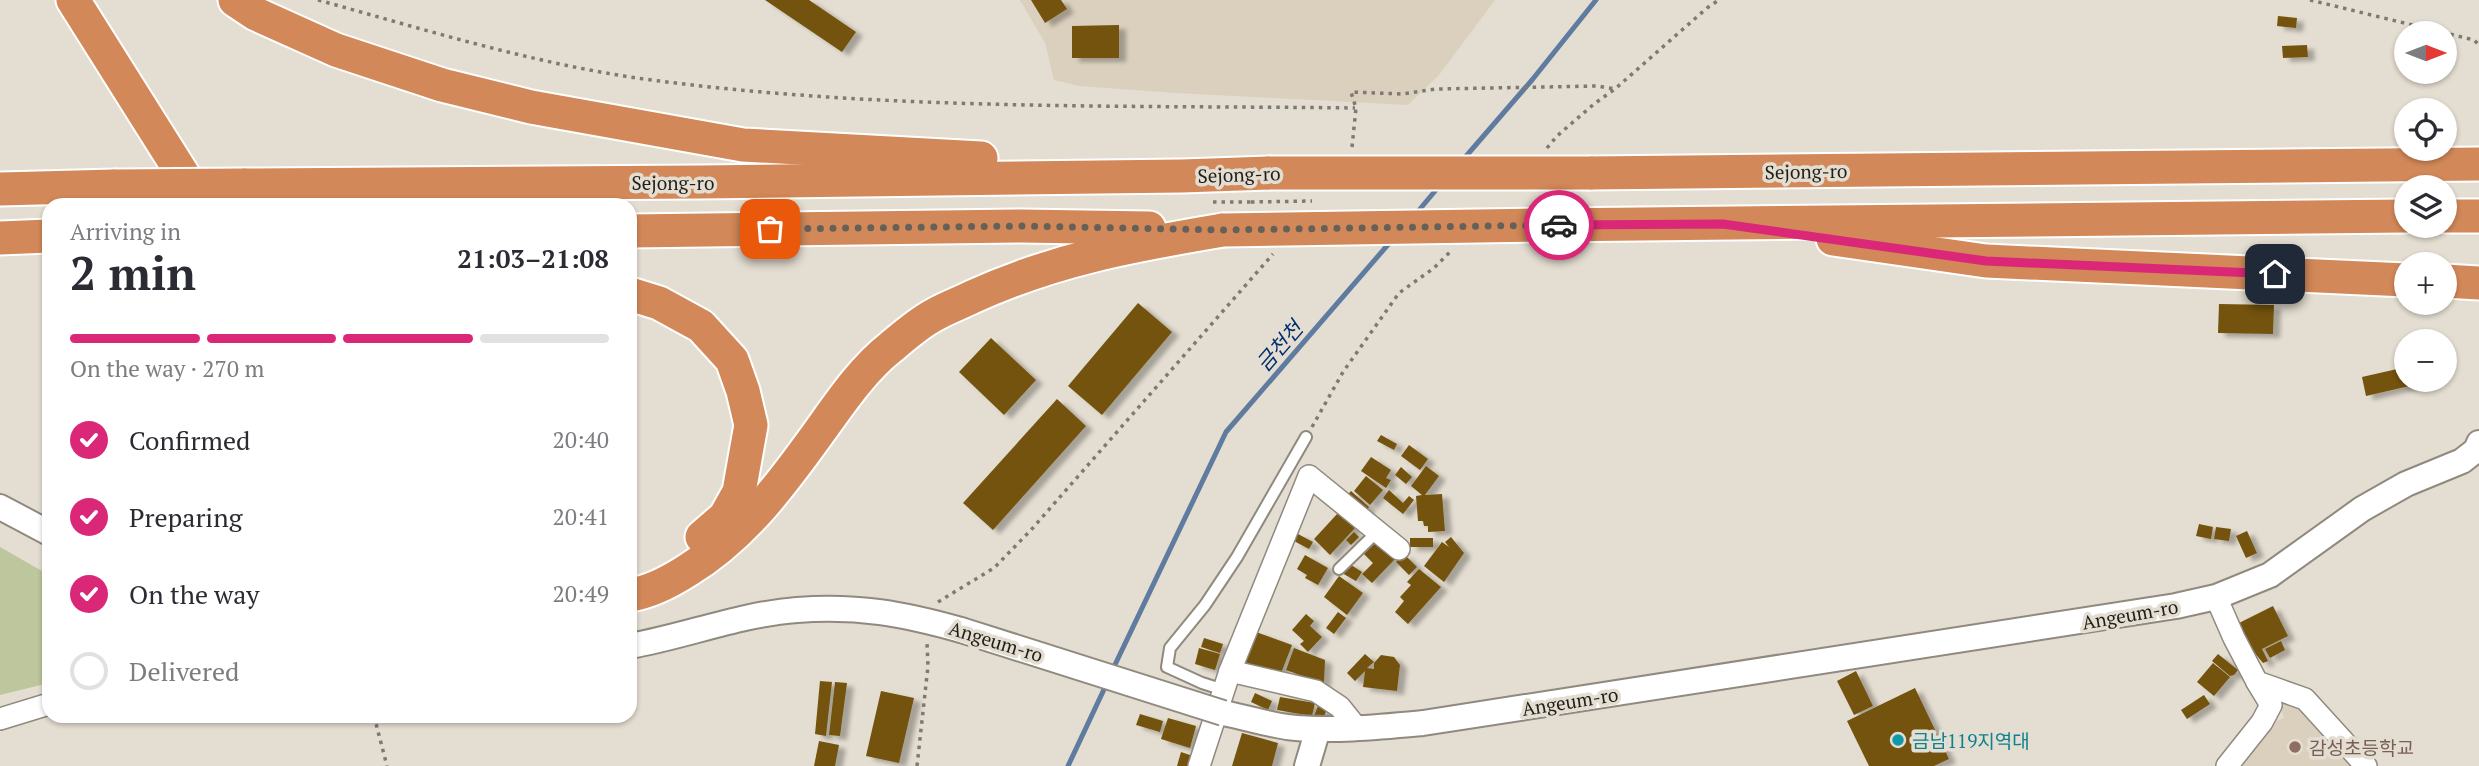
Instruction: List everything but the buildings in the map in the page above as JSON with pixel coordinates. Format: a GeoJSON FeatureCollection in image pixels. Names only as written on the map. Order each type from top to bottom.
{"type":"FeatureCollection","features":[{"type":"Feature","properties":{"kind":"highway"},"geometry":{"type":"LineString","coordinates":[[49,0],[174,198]]}},
{"type":"Feature","properties":{"kind":"highway"},"geometry":{"type":"LineString","coordinates":[[73,0],[198,198]]}},
{"type":"Feature","properties":{"kind":"highway"},"geometry":{"type":"LineString","coordinates":[[235,0],[256,14],[336,50],[442,85],[531,107],[743,145],[1003,159],[1182,176]]}},
{"type":"Feature","properties":{"kind":"highway"},"geometry":{"type":"LineString","coordinates":[[266,0],[336,50]]}},
{"type":"Feature","properties":{"kind":"highway","name":"Sejong-ro"},"geometry":{"type":"LineString","coordinates":[[0,189],[1269,173],[1590,173],[2471,164]]}},
{"type":"Feature","properties":{"kind":"highway"},"geometry":{"type":"LineString","coordinates":[[637,231],[1021,226],[1223,230],[2394,216]]}},
{"type":"Feature","properties":{"kind":"highway"},"geometry":{"type":"LineString","coordinates":[[1723,224],[1986,261],[2394,279]]}},
{"type":"Feature","properties":{"kind":"highway"},"geometry":{"type":"LineString","coordinates":[[637,594],[671,581],[706,559],[741,529],[771,497],[846,394],[888,349],[933,315],[999,285],[1060,262],[1124,246],[1223,230]]}},
{"type":"Feature","properties":{"kind":"highway"},"geometry":{"type":"LineString","coordinates":[[0,237],[42,236]]}},
{"type":"Feature","properties":{"kind":"highway"},"geometry":{"type":"LineString","coordinates":[[2457,282],[2479,283]]}},
{"type":"Feature","properties":{"kind":"highway"},"geometry":{"type":"LineString","coordinates":[[637,296],[659,303],[701,326],[732,360],[751,425],[739,492],[725,517],[690,547],[664,564],[637,573]]}},
{"type":"Feature","properties":{"kind":"street","name":"Angeum-ro"},"geometry":{"type":"LineString","coordinates":[[637,645],[743,619],[796,610],[886,611],[1226,691],[1286,727],[1318,729],[1423,723],[2052,627],[2216,597],[2270,575],[2362,509],[2406,485],[2462,461],[2478,447]]}},
{"type":"Feature","properties":{"kind":"street"},"geometry":{"type":"LineString","coordinates":[[1199,766],[1309,476],[1399,549]]}},
{"type":"Feature","properties":{"kind":"street"},"geometry":{"type":"LineString","coordinates":[[0,507],[42,529]]}},
{"type":"Feature","properties":{"kind":"street"},"geometry":{"type":"LineString","coordinates":[[2216,597],[2234,638],[2271,705],[2262,722],[2227,766]]}},
{"type":"Feature","properties":{"kind":"street"},"geometry":{"type":"LineString","coordinates":[[2257,681],[2305,699],[2366,766]]}},
{"type":"Feature","properties":{"kind":"street"},"geometry":{"type":"LineString","coordinates":[[1226,691],[1316,691],[1340,707],[1356,727]]}},
{"type":"Feature","properties":{"kind":"street"},"geometry":{"type":"LineString","coordinates":[[0,719],[42,706]]}},
{"type":"Feature","properties":{"kind":"street"},"geometry":{"type":"LineString","coordinates":[[1308,765],[1318,729]]}},
{"type":"Feature","properties":{"kind":"lane"},"geometry":{"type":"LineString","coordinates":[[1226,691],[1167,667],[1170,648],[1205,605],[1237,557],[1306,437]]}},
{"type":"Feature","properties":{"kind":"lane"},"geometry":{"type":"LineString","coordinates":[[1339,569],[1378,531]]}},
{"type":"Feature","properties":{"kind":"path"},"geometry":{"type":"LineString","coordinates":[[318,0],[537,60],[635,77],[749,91],[895,100],[1356,108]]}},
{"type":"Feature","properties":{"kind":"path"},"geometry":{"type":"LineString","coordinates":[[2310,0],[2474,40],[2479,44]]}},
{"type":"Feature","properties":{"kind":"path"},"geometry":{"type":"LineString","coordinates":[[1348,155],[1354,144],[1356,108],[1351,92],[1402,93],[1436,89],[1597,86],[1615,89]]}},
{"type":"Feature","properties":{"kind":"path"},"geometry":{"type":"LineString","coordinates":[[1312,208],[1319,199]]}},
{"type":"Feature","properties":{"kind":"path"},"geometry":{"type":"LineString","coordinates":[[917,766],[928,666],[929,621],[939,600],[994,568],[1031,530],[1280,246]]}},
{"type":"Feature","properties":{"kind":"path"},"geometry":{"type":"LineString","coordinates":[[375,723],[387,766]]}},
{"type":"Feature","properties":{"kind":"shaded area"},"geometry":{"type":"Polygon","coordinates":[[[1020,0],[1495,0],[1439,75],[1408,105],[1176,93],[1079,86],[1054,80],[1045,43],[1020,0]]]}},
{"type":"Feature","properties":{"kind":"shaded area","name":"감성초등학교"},"geometry":{"type":"Polygon","coordinates":[[[2290,696],[2359,766],[2233,766],[2262,727],[2284,718],[2278,700],[2290,696]]]}},
{"type":"Feature","properties":{"kind":"green space"},"geometry":{"type":"Polygon","coordinates":[[[0,547],[42,571],[42,685],[0,695],[0,547]]]}},
{"type":"Feature","properties":{"kind":"waterway","name":"금천천"},"geometry":{"type":"LineString","coordinates":[[1461,162],[1596,0]]}},
{"type":"Feature","properties":{"kind":"waterway","name":"금천천"},"geometry":{"type":"LineString","coordinates":[[1415,215],[1440,185]]}},
{"type":"Feature","properties":{"kind":"waterway","name":"금천천"},"geometry":{"type":"LineString","coordinates":[[1112,671],[1226,432],[1392,240]]}},
{"type":"Feature","properties":{"kind":"waterway","name":"금천천"},"geometry":{"type":"LineString","coordinates":[[1068,766],[1107,683]]}},
{"type":"Feature","properties":{"kind":"way so far"},"geometry":{"type":"LineString","coordinates":[[770,229],[1021,226],[1223,230],[1559,225]]}},
{"type":"Feature","properties":{"kind":"place","name":"금남119지역대"},"geometry":{"type":"Point","coordinates":[1898,740]}},
{"type":"Feature","properties":{"kind":"place","name":"감성초등학교"},"geometry":{"type":"Point","coordinates":[2295,747]}},
{"type":"Feature","properties":{"kind":"route"},"geometry":{"type":"LineString","coordinates":[[1559,225],[1723,224],[1986,261],[2275,274]]}}]}
